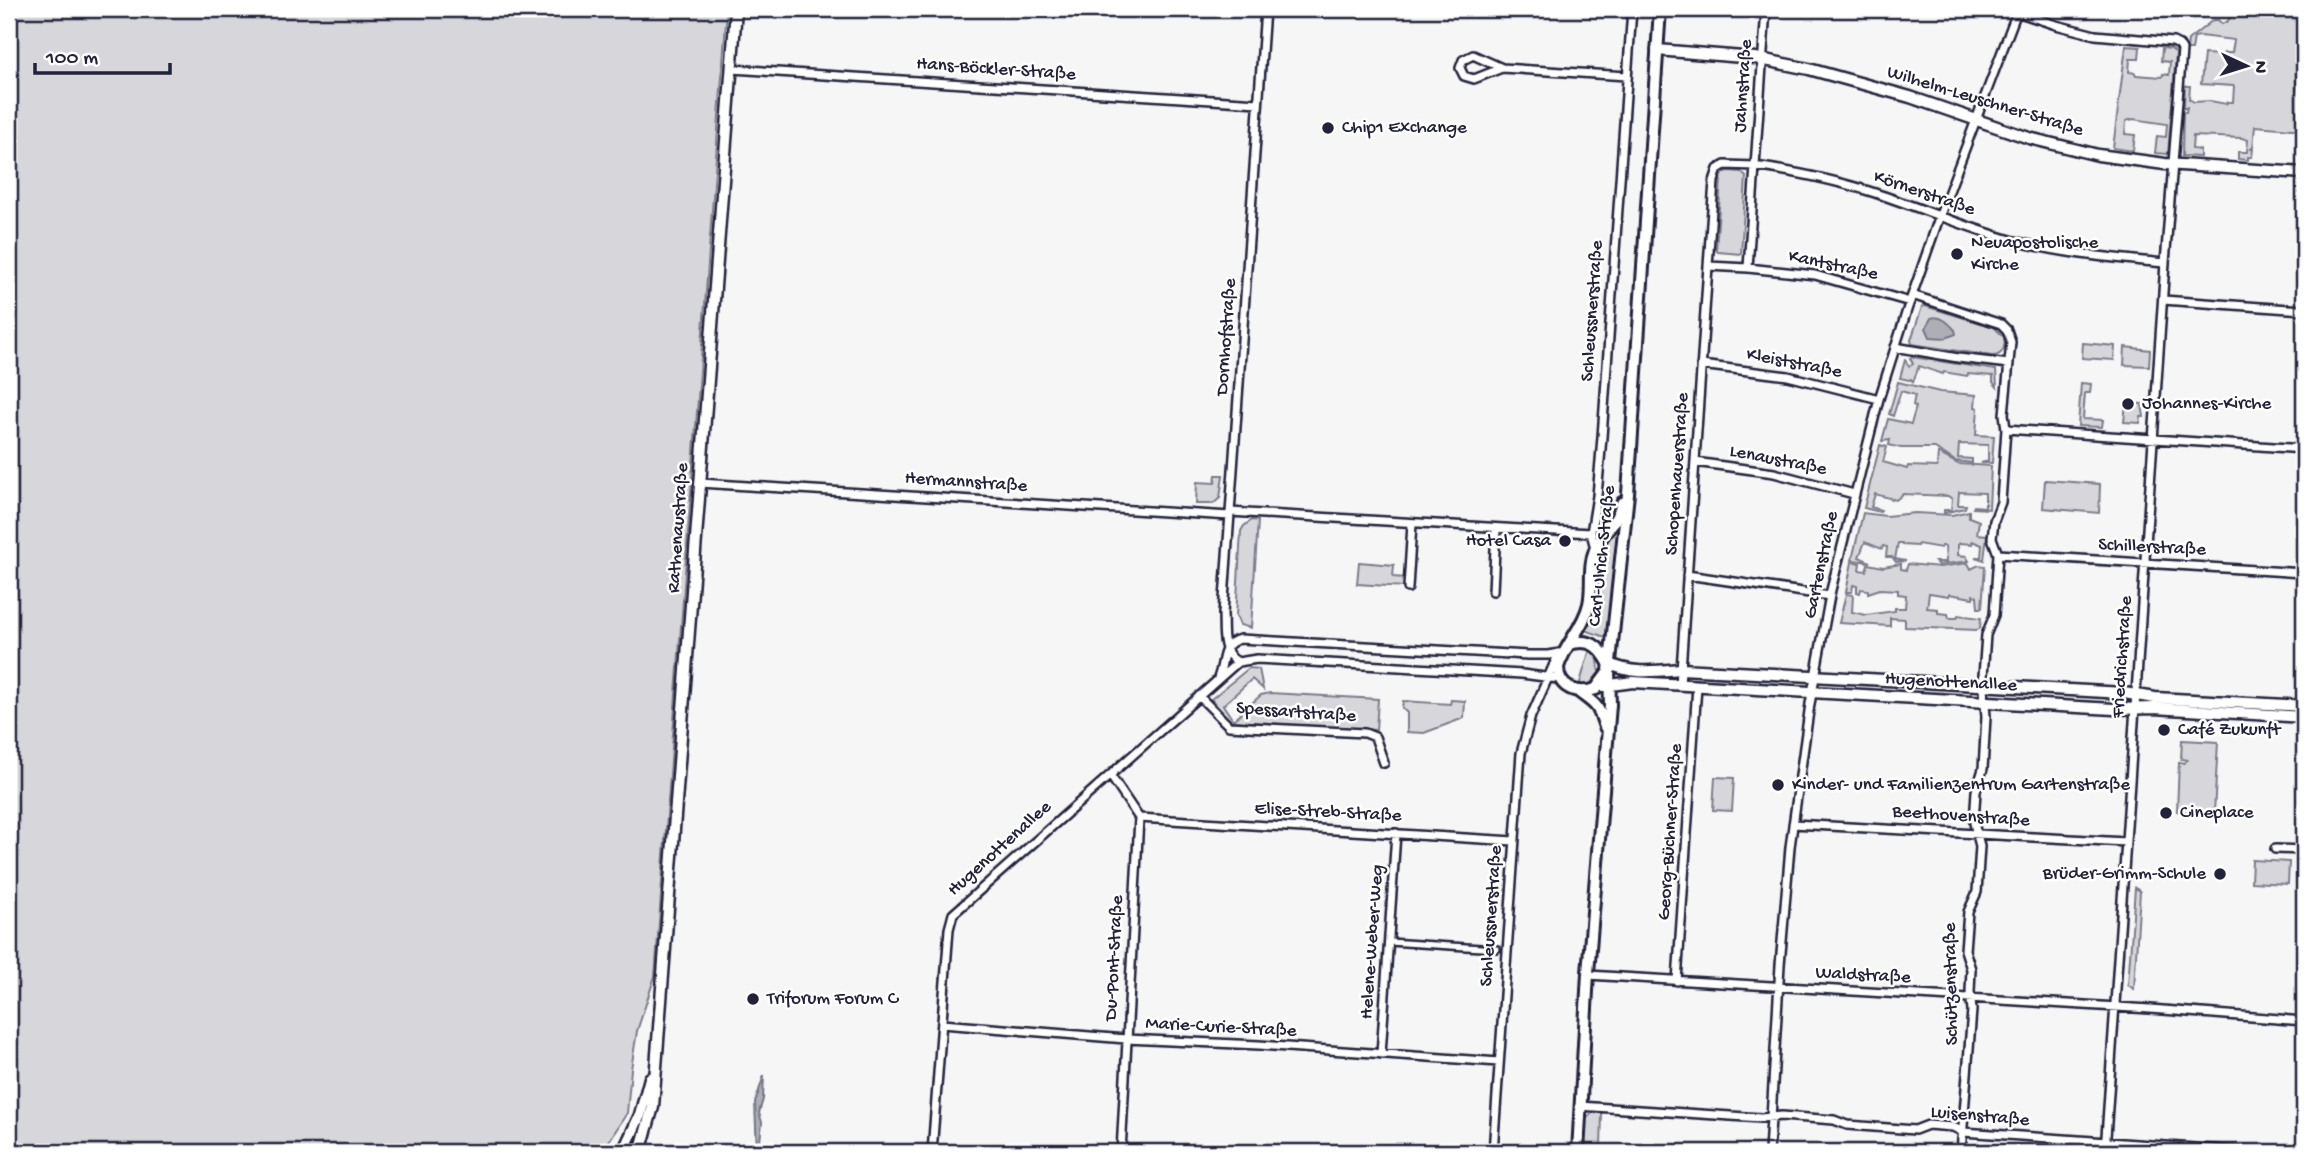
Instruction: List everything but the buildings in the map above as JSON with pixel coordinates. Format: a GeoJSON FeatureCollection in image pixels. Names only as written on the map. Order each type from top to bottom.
{"type":"FeatureCollection","features":[{"type":"Feature","properties":{"kind":"main road","name":"Carl-Ulrich-Straße"},"geometry":{"type":"LineString","coordinates":[[1571,1152],[1579,1105],[1610,706],[1609,667],[1626,515],[1660,9]]}},
{"type":"Feature","properties":{"kind":"main road","name":"Schleussnerstraße"},"geometry":{"type":"LineString","coordinates":[[1565,649],[1585,617],[1590,601],[1595,548],[1614,525],[1620,512],[1628,473]]}},
{"type":"Feature","properties":{"kind":"main road","name":"Hugenottenallee"},"geometry":{"type":"LineString","coordinates":[[1565,649],[1581,641],[1594,644],[1600,648],[1609,667]]}},
{"type":"Feature","properties":{"kind":"main road"},"geometry":{"type":"LineString","coordinates":[[1565,649],[1554,675],[1571,690],[1594,702],[1600,710],[1607,733]]}},
{"type":"Feature","properties":{"kind":"main road"},"geometry":{"type":"LineString","coordinates":[[1596,688],[1605,679],[1609,667]]}},
{"type":"Feature","properties":{"kind":"main road","name":"Hugenottenallee"},"geometry":{"type":"LineString","coordinates":[[1579,692],[1596,688]]}},
{"type":"Feature","properties":{"kind":"main road","name":"Carl-Ulrich-Straße"},"geometry":{"type":"LineString","coordinates":[[1578,1152],[1579,1105]]}},
{"type":"Feature","properties":{"kind":"street","name":"Rathenaustraße"},"geometry":{"type":"LineString","coordinates":[[640,1152],[653,1107],[736,9]]}},
{"type":"Feature","properties":{"kind":"street","name":"Dornhofstraße"},"geometry":{"type":"LineString","coordinates":[[1225,648],[1223,614],[1265,9]]}},
{"type":"Feature","properties":{"kind":"street","name":"Schleussnerstraße"},"geometry":{"type":"LineString","coordinates":[[1595,548],[1591,533],[1601,448],[1632,9]]}},
{"type":"Feature","properties":{"kind":"street","name":"Jahnstraße"},"geometry":{"type":"LineString","coordinates":[[1748,268],[1766,9]]}},
{"type":"Feature","properties":{"kind":"street"},"geometry":{"type":"LineString","coordinates":[[2008,9],[2018,10]]}},
{"type":"Feature","properties":{"kind":"street","name":"Gartenstraße"},"geometry":{"type":"LineString","coordinates":[[1769,1152],[1783,925],[1793,824],[1812,692],[1830,596],[1879,400],[1911,298],[2018,10]]}},
{"type":"Feature","properties":{"kind":"street","name":"Friedrichstraße"},"geometry":{"type":"LineString","coordinates":[[2018,10],[2056,25],[2095,35],[2178,44],[2182,50],[2165,263],[2105,1152]]}},
{"type":"Feature","properties":{"kind":"street","name":"Wilhelm-Leuschner-Straße"},"geometry":{"type":"LineString","coordinates":[[1657,50],[1762,59],[1861,82],[2029,138],[2084,152],[2173,164],[2304,173]]}},
{"type":"Feature","properties":{"kind":"street"},"geometry":{"type":"LineString","coordinates":[[1502,68],[1474,79],[1464,76],[1460,68],[1465,58],[1473,55],[1502,68],[1628,76]]}},
{"type":"Feature","properties":{"kind":"street","name":"Hans-Böckler-Straße"},"geometry":{"type":"LineString","coordinates":[[732,69],[1258,103]]}},
{"type":"Feature","properties":{"kind":"street","name":"Körnerstraße"},"geometry":{"type":"LineString","coordinates":[[1708,266],[1715,174],[1725,165],[1755,166],[1843,183],[1982,231],[2042,247],[2099,257],[2165,263]]}},
{"type":"Feature","properties":{"kind":"street","name":"Kantstraße"},"geometry":{"type":"LineString","coordinates":[[1708,266],[1815,275],[1911,298],[2001,324],[2011,338],[2009,364]]}},
{"type":"Feature","properties":{"kind":"street","name":"Schopenhauerstraße"},"geometry":{"type":"LineString","coordinates":[[1680,685],[1708,266]]}},
{"type":"Feature","properties":{"kind":"street"},"geometry":{"type":"LineString","coordinates":[[2163,300],[2304,310]]}},
{"type":"Feature","properties":{"kind":"street"},"geometry":{"type":"LineString","coordinates":[[1895,348],[2009,364]]}},
{"type":"Feature","properties":{"kind":"street","name":"Schützenstraße"},"geometry":{"type":"LineString","coordinates":[[1961,1152],[1972,999],[1971,969],[1965,950],[1968,912],[1977,892],[1980,846],[1975,812],[1976,791],[1983,769],[1986,635],[1994,615],[1998,554],[1993,542],[1993,529],[1994,517],[2001,502],[2009,364]]}},
{"type":"Feature","properties":{"kind":"street","name":"Kleiststraße"},"geometry":{"type":"LineString","coordinates":[[1701,365],[1788,376],[1879,400]]}},
{"type":"Feature","properties":{"kind":"street"},"geometry":{"type":"LineString","coordinates":[[2006,429],[2304,449]]}},
{"type":"Feature","properties":{"kind":"street","name":"Lenaustraße"},"geometry":{"type":"LineString","coordinates":[[1695,462],[1774,473],[1854,494]]}},
{"type":"Feature","properties":{"kind":"street","name":"Hermannstraße"},"geometry":{"type":"LineString","coordinates":[[700,483],[1591,533]]}},
{"type":"Feature","properties":{"kind":"street"},"geometry":{"type":"LineString","coordinates":[[1408,587],[1412,524]]}},
{"type":"Feature","properties":{"kind":"street"},"geometry":{"type":"LineString","coordinates":[[1493,591],[1496,528]]}},
{"type":"Feature","properties":{"kind":"street","name":"Schillerstraße"},"geometry":{"type":"LineString","coordinates":[[1998,554],[2304,573]]}},
{"type":"Feature","properties":{"kind":"street"},"geometry":{"type":"LineString","coordinates":[[1687,575],[1830,596]]}},
{"type":"Feature","properties":{"kind":"street","name":"Hugenottenallee"},"geometry":{"type":"LineString","coordinates":[[1225,648],[1234,641],[1245,639],[1549,655],[1565,649]]}},
{"type":"Feature","properties":{"kind":"street","name":"Hugenottenallee"},"geometry":{"type":"LineString","coordinates":[[1611,645],[1618,660],[1633,666],[1654,669]]}},
{"type":"Feature","properties":{"kind":"street"},"geometry":{"type":"LineString","coordinates":[[1225,648],[1229,656],[1238,662],[1257,659],[1554,675]]}},
{"type":"Feature","properties":{"kind":"street"},"geometry":{"type":"LineString","coordinates":[[1218,678],[1225,648]]}},
{"type":"Feature","properties":{"kind":"street","name":"Hugenottenallee"},"geometry":{"type":"LineString","coordinates":[[932,1152],[949,929],[953,914],[1238,662]]}},
{"type":"Feature","properties":{"kind":"street","name":"Hugenottenallee"},"geometry":{"type":"LineString","coordinates":[[1609,667],[1625,670],[1681,669],[1815,676],[2304,706]]}},
{"type":"Feature","properties":{"kind":"street","name":"Schleussnerstraße"},"geometry":{"type":"LineString","coordinates":[[1493,1152],[1521,753],[1531,716],[1544,687],[1554,675]]}},
{"type":"Feature","properties":{"kind":"street","name":"Hugenottenallee"},"geometry":{"type":"LineString","coordinates":[[1596,688],[1608,683],[1633,682],[2304,717]]}},
{"type":"Feature","properties":{"kind":"street"},"geometry":{"type":"LineString","coordinates":[[1607,733],[1612,720],[1614,700],[1624,684]]}},
{"type":"Feature","properties":{"kind":"street","name":"Georg-Büchner-Straße"},"geometry":{"type":"LineString","coordinates":[[1677,981],[1697,686]]}},
{"type":"Feature","properties":{"kind":"street","name":"Spessartstraße"},"geometry":{"type":"LineString","coordinates":[[1199,696],[1229,726],[1365,733],[1375,737],[1384,763]]}},
{"type":"Feature","properties":{"kind":"street"},"geometry":{"type":"LineString","coordinates":[[1110,775],[1139,818]]}},
{"type":"Feature","properties":{"kind":"street","name":"Elise-Streb-Straße"},"geometry":{"type":"LineString","coordinates":[[1139,818],[1514,841]]}},
{"type":"Feature","properties":{"kind":"street","name":"Du-Pont-Straße"},"geometry":{"type":"LineString","coordinates":[[1121,1152],[1139,818]]}},
{"type":"Feature","properties":{"kind":"street","name":"Beethovenstraße"},"geometry":{"type":"LineString","coordinates":[[1793,824],[2126,842]]}},
{"type":"Feature","properties":{"kind":"street","name":"Helene-Weber-Weg"},"geometry":{"type":"LineString","coordinates":[[1381,1054],[1396,833]]}},
{"type":"Feature","properties":{"kind":"street"},"geometry":{"type":"LineString","coordinates":[[2275,849],[2304,850]]}},
{"type":"Feature","properties":{"kind":"street"},"geometry":{"type":"LineString","coordinates":[[1389,942],[1497,949]]}},
{"type":"Feature","properties":{"kind":"street","name":"Waldstraße"},"geometry":{"type":"LineString","coordinates":[[1588,975],[2304,1021]]}},
{"type":"Feature","properties":{"kind":"street","name":"Marie-Curie-Straße"},"geometry":{"type":"LineString","coordinates":[[942,1024],[1126,1039],[1499,1062]]}},
{"type":"Feature","properties":{"kind":"street","name":"Rathenaustraße"},"geometry":{"type":"LineString","coordinates":[[623,1152],[640,1115],[657,1051]]}},
{"type":"Feature","properties":{"kind":"street","name":"Luisenstraße"},"geometry":{"type":"LineString","coordinates":[[1579,1105],[1724,1116],[1834,1120],[1847,1125],[1917,1130],[1925,1125],[1953,1127],[1963,1132],[2254,1152]]}},
{"type":"Feature","properties":{"kind":"shaded area"},"geometry":{"type":"Polygon","coordinates":[[[9,9],[727,9],[655,976],[637,1031],[627,1113],[602,1152],[9,1152],[9,9]]]}},
{"type":"Feature","properties":{"kind":"shaded area"},"geometry":{"type":"Polygon","coordinates":[[[2231,9],[2304,9],[2304,130],[2255,126],[2252,157],[2248,157],[2248,160],[2238,159],[2238,152],[2247,152],[2248,140],[2242,138],[2193,136],[2192,149],[2200,150],[2200,157],[2182,156],[2183,112],[2186,112],[2187,107],[2184,107],[2185,86],[2190,86],[2189,99],[2194,102],[2233,102],[2234,86],[2201,84],[2204,54],[2232,53],[2234,40],[2194,37],[2192,50],[2187,50],[2188,40],[2213,20],[2222,24],[2228,21],[2231,9]]]}},
{"type":"Feature","properties":{"kind":"shaded area"},"geometry":{"type":"Polygon","coordinates":[[[2304,9],[2304,103],[2296,71],[2304,9]]]}},
{"type":"Feature","properties":{"kind":"shaded area"},"geometry":{"type":"Polygon","coordinates":[[[2126,46],[2140,47],[2139,59],[2130,59],[2129,72],[2136,75],[2169,75],[2170,62],[2161,61],[2162,48],[2176,53],[2168,154],[2155,153],[2157,136],[2166,137],[2167,124],[2133,119],[2126,121],[2125,134],[2135,135],[2133,151],[2113,148],[2126,46]]]}},
{"type":"Feature","properties":{"kind":"shaded area"},"geometry":{"type":"Polygon","coordinates":[[[1728,171],[1741,172],[1746,177],[1741,254],[1716,250],[1721,179],[1728,171]]]}},
{"type":"Feature","properties":{"kind":"shaded area"},"geometry":{"type":"Polygon","coordinates":[[[1922,307],[1994,327],[2004,337],[2003,350],[1992,356],[1912,344],[1922,307]]]}},
{"type":"Feature","properties":{"kind":"shaded area"},"geometry":{"type":"Polygon","coordinates":[[[1931,318],[1944,320],[1956,334],[1946,338],[1930,337],[1926,328],[1931,318]]]}},
{"type":"Feature","properties":{"kind":"shaded area"},"geometry":{"type":"Polygon","coordinates":[[[2083,343],[2115,346],[2114,360],[2082,358],[2083,343]]]}},
{"type":"Feature","properties":{"kind":"shaded area"},"geometry":{"type":"Polygon","coordinates":[[[2125,347],[2150,350],[2149,366],[2124,365],[2125,347]]]}},
{"type":"Feature","properties":{"kind":"shaded area"},"geometry":{"type":"Polygon","coordinates":[[[1910,358],[1996,370],[1997,387],[1993,376],[1943,374],[1919,366],[1913,382],[1911,379],[1900,378],[1905,360],[1909,366],[1913,363],[1910,358]]]}},
{"type":"Feature","properties":{"kind":"shaded area"},"geometry":{"type":"Polygon","coordinates":[[[1898,382],[1940,392],[1976,395],[1976,435],[1994,436],[1992,463],[1981,463],[1988,461],[1988,445],[1959,444],[1958,458],[1972,459],[1972,463],[1955,461],[1935,448],[1901,448],[1889,445],[1890,440],[1882,441],[1888,419],[1911,424],[1916,407],[1913,405],[1915,395],[1901,391],[1893,416],[1889,414],[1898,382]]]}},
{"type":"Feature","properties":{"kind":"shaded area"},"geometry":{"type":"Polygon","coordinates":[[[2081,383],[2091,384],[2090,393],[2085,393],[2083,419],[2103,420],[2102,427],[2078,426],[2081,383]]]}},
{"type":"Feature","properties":{"kind":"shaded area"},"geometry":{"type":"Polygon","coordinates":[[[2126,403],[2142,404],[2144,417],[2141,417],[2140,423],[2124,422],[2126,403]]]}},
{"type":"Feature","properties":{"kind":"shaded area"},"geometry":{"type":"Polygon","coordinates":[[[1880,445],[1887,447],[1883,462],[1907,469],[1908,466],[1937,467],[1938,453],[1958,464],[1991,466],[1989,509],[1973,508],[1985,507],[1985,493],[1959,492],[1958,505],[1966,505],[1965,508],[1944,513],[1944,510],[1951,510],[1952,499],[1948,496],[1903,494],[1896,500],[1875,494],[1871,507],[1881,510],[1880,512],[1864,508],[1880,445]]]}},
{"type":"Feature","properties":{"kind":"shaded area"},"geometry":{"type":"Polygon","coordinates":[[[1216,475],[1223,475],[1220,498],[1213,504],[1196,504],[1197,482],[1215,483],[1216,475]]]}},
{"type":"Feature","properties":{"kind":"shaded area"},"geometry":{"type":"Polygon","coordinates":[[[2045,480],[2100,484],[2099,513],[2043,508],[2045,480]]]}},
{"type":"Feature","properties":{"kind":"shaded area"},"geometry":{"type":"Polygon","coordinates":[[[1969,511],[1969,517],[1979,521],[1977,534],[1987,535],[1984,560],[1975,557],[1981,557],[1982,545],[1972,541],[1972,544],[1958,545],[1958,555],[1966,556],[1969,561],[1938,565],[1935,562],[1946,562],[1945,546],[1941,548],[1898,543],[1895,559],[1906,561],[1896,562],[1892,557],[1886,557],[1887,547],[1883,546],[1882,549],[1865,542],[1859,557],[1870,562],[1852,560],[1863,513],[1886,516],[1915,513],[1952,515],[1969,511]]]}},
{"type":"Feature","properties":{"kind":"shaded area"},"geometry":{"type":"Polygon","coordinates":[[[1252,520],[1258,521],[1251,628],[1240,625],[1236,616],[1241,531],[1252,520]]]}},
{"type":"Feature","properties":{"kind":"shaded area"},"geometry":{"type":"Polygon","coordinates":[[[1615,530],[1619,532],[1608,638],[1582,629],[1594,592],[1601,552],[1615,530]]]}},
{"type":"Feature","properties":{"kind":"shaded area"},"geometry":{"type":"Polygon","coordinates":[[[1359,562],[1394,565],[1393,577],[1405,578],[1404,587],[1357,584],[1359,562]]]}},
{"type":"Feature","properties":{"kind":"shaded area"},"geometry":{"type":"Polygon","coordinates":[[[1852,562],[1860,563],[1859,570],[1866,571],[1868,564],[1883,567],[1901,564],[1901,569],[1906,570],[1908,564],[1940,567],[1968,563],[1971,569],[1979,565],[1985,566],[1982,608],[1978,608],[1977,596],[1973,595],[1973,598],[1929,593],[1927,608],[1938,609],[1938,613],[1948,614],[1949,618],[1957,618],[1958,615],[1981,618],[1980,628],[1905,627],[1905,619],[1890,618],[1890,626],[1839,623],[1846,594],[1853,595],[1852,612],[1866,615],[1905,608],[1906,595],[1898,594],[1898,590],[1880,589],[1868,593],[1868,590],[1861,589],[1860,593],[1857,592],[1857,586],[1853,585],[1852,592],[1846,592],[1852,562]]]}},
{"type":"Feature","properties":{"kind":"shaded area"},"geometry":{"type":"Polygon","coordinates":[[[1590,649],[1598,658],[1599,673],[1590,684],[1579,686],[1590,649]]]}},
{"type":"Feature","properties":{"kind":"shaded area"},"geometry":{"type":"Polygon","coordinates":[[[1249,668],[1259,669],[1263,689],[1252,679],[1223,705],[1233,720],[1261,695],[1270,693],[1378,699],[1376,730],[1230,721],[1211,699],[1249,668]]]}},
{"type":"Feature","properties":{"kind":"shaded area"},"geometry":{"type":"Polygon","coordinates":[[[1451,700],[1465,701],[1464,718],[1424,733],[1407,732],[1407,713],[1402,708],[1403,701],[1450,704],[1451,700]]]}},
{"type":"Feature","properties":{"kind":"shaded area"},"geometry":{"type":"Polygon","coordinates":[[[2182,740],[2218,742],[2214,813],[2177,811],[2179,762],[2184,763],[2187,760],[2181,759],[2182,740]]]}},
{"type":"Feature","properties":{"kind":"shaded area"},"geometry":{"type":"Polygon","coordinates":[[[1715,777],[1734,778],[1732,811],[1713,810],[1715,777]]]}},
{"type":"Feature","properties":{"kind":"shaded area"},"geometry":{"type":"Polygon","coordinates":[[[2252,860],[2289,862],[2288,884],[2251,882],[2252,860]]]}},
{"type":"Feature","properties":{"kind":"shaded area"},"geometry":{"type":"Polygon","coordinates":[[[2135,888],[2140,891],[2134,989],[2128,985],[2135,888]]]}},
{"type":"Feature","properties":{"kind":"shaded area"},"geometry":{"type":"Polygon","coordinates":[[[764,1075],[763,1099],[759,1113],[762,1122],[757,1152],[755,1103],[764,1075]]]}},
{"type":"Feature","properties":{"kind":"shaded area"},"geometry":{"type":"Polygon","coordinates":[[[1592,1113],[1602,1113],[1601,1149],[1599,1152],[1582,1152],[1585,1120],[1592,1113]]]}},
{"type":"Feature","properties":{"kind":"place","name":"Chip1 Exchange"},"geometry":{"type":"Point","coordinates":[1328,128]}},
{"type":"Feature","properties":{"kind":"place","name":"Neuapostolische Kirche"},"geometry":{"type":"Point","coordinates":[1957,254]}},
{"type":"Feature","properties":{"kind":"place","name":"Johannes-Kirche"},"geometry":{"type":"Point","coordinates":[2128,404]}},
{"type":"Feature","properties":{"kind":"place","name":"Hotel Casa"},"geometry":{"type":"Point","coordinates":[1565,541]}},
{"type":"Feature","properties":{"kind":"place","name":"Café Zukunft"},"geometry":{"type":"Point","coordinates":[2164,730]}},
{"type":"Feature","properties":{"kind":"place","name":"Kinder- und Familienzentrum Gartenstraße"},"geometry":{"type":"Point","coordinates":[1778,785]}},
{"type":"Feature","properties":{"kind":"place","name":"Cineplace"},"geometry":{"type":"Point","coordinates":[2166,813]}},
{"type":"Feature","properties":{"kind":"place","name":"Brüder-Grimm-Schule"},"geometry":{"type":"Point","coordinates":[2220,874]}},
{"type":"Feature","properties":{"kind":"place","name":"Triforum Forum C"},"geometry":{"type":"Point","coordinates":[753,999]}}]}
